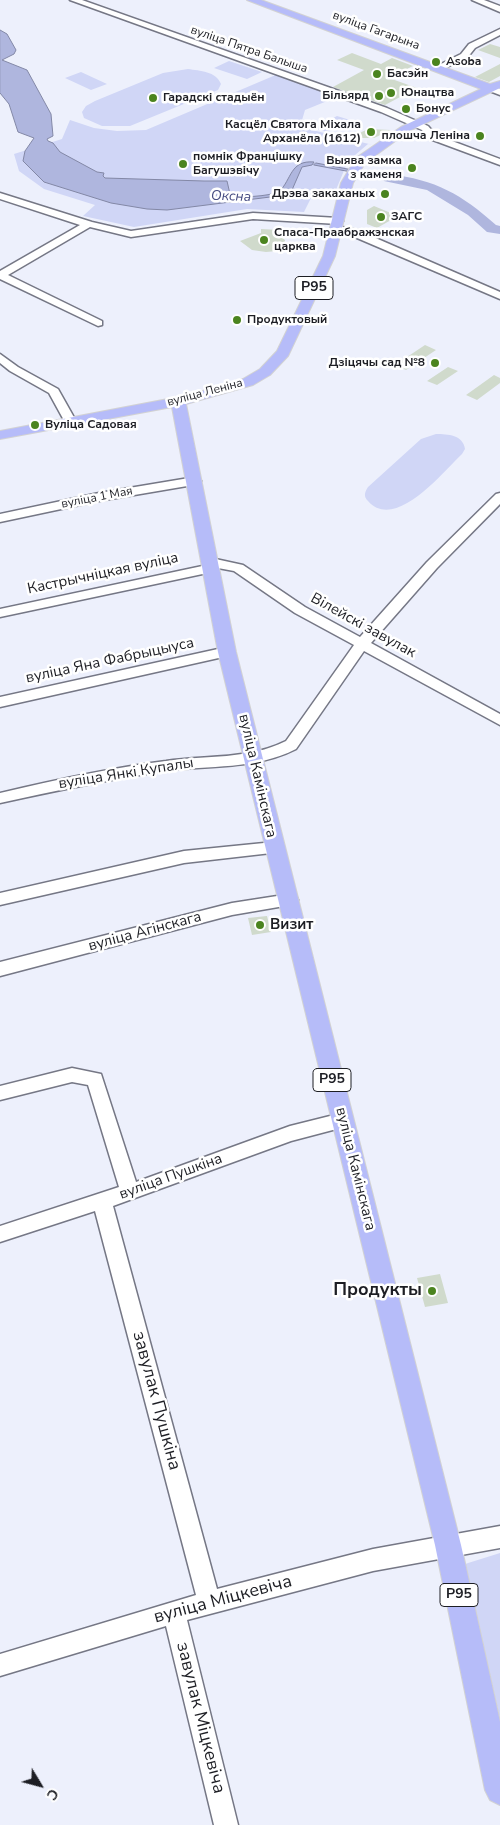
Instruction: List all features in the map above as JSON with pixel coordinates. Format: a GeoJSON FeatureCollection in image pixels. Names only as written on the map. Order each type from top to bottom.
{"type":"FeatureCollection","features":[{"type":"Feature","properties":{"kind":"main road","name":"вуліца Гагарына"},"geometry":{"type":"LineString","coordinates":[[252,0],[497,88]]}},
{"type":"Feature","properties":{"kind":"main road","name":"вуліца Леніна"},"geometry":{"type":"LineString","coordinates":[[0,435],[178,402],[248,382],[266,372],[279,360],[329,256],[353,172],[379,146],[417,123],[497,88]]}},
{"type":"Feature","properties":{"kind":"main road","name":"вуліца Камінскага"},"geometry":{"type":"LineString","coordinates":[[178,402],[212,565],[227,652],[274,848],[290,900],[342,1121],[448,1545],[500,1790]]}},
{"type":"Feature","properties":{"kind":"street","name":"вуліца Пятра Балыша"},"geometry":{"type":"LineString","coordinates":[[74,0],[417,123],[430,131],[433,137],[500,162]]}},
{"type":"Feature","properties":{"kind":"street"},"geometry":{"type":"LineString","coordinates":[[476,0],[500,8]]}},
{"type":"Feature","properties":{"kind":"street"},"geometry":{"type":"LineString","coordinates":[[438,68],[464,56],[472,46],[500,32]]}},
{"type":"Feature","properties":{"kind":"street"},"geometry":{"type":"LineString","coordinates":[[0,196],[89,224],[131,234],[253,216],[337,225],[500,296]]}},
{"type":"Feature","properties":{"kind":"street"},"geometry":{"type":"LineString","coordinates":[[0,275],[89,224]]}},
{"type":"Feature","properties":{"kind":"street"},"geometry":{"type":"LineString","coordinates":[[0,275],[98,323]]}},
{"type":"Feature","properties":{"kind":"street"},"geometry":{"type":"LineString","coordinates":[[0,357],[14,369],[54,391],[70,421]]}},
{"type":"Feature","properties":{"kind":"street","name":"вуліца 1 Мая"},"geometry":{"type":"LineString","coordinates":[[0,518],[99,497],[195,481]]}},
{"type":"Feature","properties":{"kind":"street","name":"вуліца Янкі Купалы"},"geometry":{"type":"LineString","coordinates":[[0,798],[70,782],[167,766],[253,758],[280,753],[292,745],[362,645],[432,565],[500,497]]}},
{"type":"Feature","properties":{"kind":"street","name":"Кастрычніцкая вуліца"},"geometry":{"type":"LineString","coordinates":[[0,613],[212,565]]}},
{"type":"Feature","properties":{"kind":"street","name":"Вілейскі завулак"},"geometry":{"type":"LineString","coordinates":[[212,565],[238,568],[300,610],[500,720]]}},
{"type":"Feature","properties":{"kind":"street","name":"вуліца Яна Фабрыцыуса"},"geometry":{"type":"LineString","coordinates":[[0,702],[227,652]]}},
{"type":"Feature","properties":{"kind":"street"},"geometry":{"type":"LineString","coordinates":[[0,899],[184,857],[274,848]]}},
{"type":"Feature","properties":{"kind":"street","name":"вуліца Агінскага"},"geometry":{"type":"LineString","coordinates":[[0,970],[232,909],[290,900]]}},
{"type":"Feature","properties":{"kind":"street"},"geometry":{"type":"LineString","coordinates":[[0,1094],[72,1075],[95,1079],[130,1192]]}},
{"type":"Feature","properties":{"kind":"street","name":"вуліца Пушкіна"},"geometry":{"type":"LineString","coordinates":[[0,1234],[130,1192],[290,1134],[342,1121]]}},
{"type":"Feature","properties":{"kind":"street","name":"завулак Пушкіна"},"geometry":{"type":"LineString","coordinates":[[102,1201],[209,1601]]}},
{"type":"Feature","properties":{"kind":"street","name":"вуліца Міцкевіча"},"geometry":{"type":"LineString","coordinates":[[0,1665],[209,1601],[368,1561],[500,1537]]}},
{"type":"Feature","properties":{"kind":"street","name":"завулак Міцкевіча"},"geometry":{"type":"LineString","coordinates":[[174,1612],[226,1825]]}},
{"type":"Feature","properties":{"kind":"shaded area"},"geometry":{"type":"Polygon","coordinates":[[[229,61],[262,72],[247,79],[214,68],[229,61]]]}},
{"type":"Feature","properties":{"kind":"shaded area","name":"Гарадскі стадыён"},"geometry":{"type":"Polygon","coordinates":[[[188,69],[207,72],[215,76],[221,84],[218,90],[130,126],[102,126],[84,118],[82,112],[86,106],[95,101],[163,73],[188,69]]]}},
{"type":"Feature","properties":{"kind":"shaded area"},"geometry":{"type":"Polygon","coordinates":[[[81,72],[107,84],[91,90],[65,78],[81,72]]]}},
{"type":"Feature","properties":{"kind":"shaded area"},"geometry":{"type":"Polygon","coordinates":[[[278,74],[337,97],[305,110],[300,127],[373,145],[368,144],[348,161],[333,197],[312,196],[304,212],[247,209],[134,227],[83,216],[95,205],[44,189],[19,171],[14,154],[62,139],[70,120],[94,128],[117,131],[146,130],[278,74]]]}},
{"type":"Feature","properties":{"kind":"shaded area"},"geometry":{"type":"Polygon","coordinates":[[[337,116],[350,120],[327,132],[314,128],[337,116]]]}},
{"type":"Feature","properties":{"kind":"shaded area"},"geometry":{"type":"Polygon","coordinates":[[[436,434],[450,435],[458,438],[464,444],[465,449],[431,485],[405,504],[391,509],[379,509],[368,501],[365,494],[368,487],[421,439],[436,434]]]}},
{"type":"Feature","properties":{"kind":"shaded area"},"geometry":{"type":"Polygon","coordinates":[[[500,1553],[500,1719],[465,1564],[500,1553]]]}},
{"type":"Feature","properties":{"kind":"water"},"geometry":{"type":"Polygon","coordinates":[[[0,30],[7,34],[16,50],[14,54],[2,60],[27,70],[51,114],[53,136],[47,139],[48,141],[53,143],[60,152],[97,172],[104,173],[103,176],[105,178],[227,181],[230,194],[234,196],[268,195],[279,192],[292,171],[300,164],[314,162],[312,165],[302,167],[292,190],[286,195],[167,210],[111,203],[44,182],[23,161],[25,151],[34,138],[18,132],[9,104],[0,93],[0,30]]]}},
{"type":"Feature","properties":{"kind":"water"},"geometry":{"type":"Polygon","coordinates":[[[316,163],[418,182],[410,183],[314,165],[316,163]]]}},
{"type":"Feature","properties":{"kind":"building"},"geometry":{"type":"Polygon","coordinates":[[[490,44],[500,47],[500,58],[478,50],[490,44]]]}},
{"type":"Feature","properties":{"kind":"building"},"geometry":{"type":"Polygon","coordinates":[[[352,53],[381,64],[392,58],[413,66],[389,78],[417,88],[385,105],[333,87],[364,70],[337,60],[352,53]]]}},
{"type":"Feature","properties":{"kind":"building"},"geometry":{"type":"Polygon","coordinates":[[[500,64],[500,76],[489,82],[475,77],[500,64]]]}},
{"type":"Feature","properties":{"kind":"building","name":"Касцёл Святога Міхала Арханёла (1612)"},"geometry":{"type":"Polygon","coordinates":[[[368,129],[391,130],[374,138],[349,138],[368,129]]]}},
{"type":"Feature","properties":{"kind":"building","name":"ЗАГС"},"geometry":{"type":"Polygon","coordinates":[[[374,206],[398,216],[377,228],[367,224],[367,210],[374,206]]]}},
{"type":"Feature","properties":{"kind":"building","name":"Спаса-Праабражэнская царква"},"geometry":{"type":"Polygon","coordinates":[[[261,229],[280,230],[278,234],[285,240],[285,246],[277,251],[266,252],[252,250],[240,241],[261,233],[261,229]]]}},
{"type":"Feature","properties":{"kind":"building"},"geometry":{"type":"Polygon","coordinates":[[[425,345],[436,350],[406,370],[395,365],[425,345]]]}},
{"type":"Feature","properties":{"kind":"building"},"geometry":{"type":"Polygon","coordinates":[[[448,367],[458,371],[437,385],[427,381],[448,367]]]}},
{"type":"Feature","properties":{"kind":"building"},"geometry":{"type":"Polygon","coordinates":[[[494,375],[500,378],[500,383],[477,400],[466,395],[494,375]]]}},
{"type":"Feature","properties":{"kind":"building","name":"Визит"},"geometry":{"type":"Polygon","coordinates":[[[267,916],[271,932],[252,935],[248,918],[267,916]]]}},
{"type":"Feature","properties":{"kind":"building","name":"Продукты"},"geometry":{"type":"Polygon","coordinates":[[[440,1274],[448,1303],[425,1307],[417,1278],[440,1274]]]}},
{"type":"Feature","properties":{"kind":"waterway","name":"Оксна"},"geometry":{"type":"LineString","coordinates":[[389,178],[418,182],[432,187],[473,212],[492,229],[500,230]]}},
{"type":"Feature","properties":{"kind":"place","name":"Asoba"},"geometry":{"type":"Point","coordinates":[436,62]}},
{"type":"Feature","properties":{"kind":"place","name":"Басэйн"},"geometry":{"type":"Point","coordinates":[377,74]}},
{"type":"Feature","properties":{"kind":"place","name":"Юнацтва"},"geometry":{"type":"Point","coordinates":[391,93]}},
{"type":"Feature","properties":{"kind":"place","name":"Більярд"},"geometry":{"type":"Point","coordinates":[379,96]}},
{"type":"Feature","properties":{"kind":"place","name":"Гарадскі стадыён"},"geometry":{"type":"Point","coordinates":[153,98]}},
{"type":"Feature","properties":{"kind":"place","name":"Бонус"},"geometry":{"type":"Point","coordinates":[406,109]}},
{"type":"Feature","properties":{"kind":"place","name":"Касцёл Святога Міхала Арханёла (1612)"},"geometry":{"type":"Point","coordinates":[371,132]}},
{"type":"Feature","properties":{"kind":"place","name":"плошча Леніна"},"geometry":{"type":"Point","coordinates":[480,136]}},
{"type":"Feature","properties":{"kind":"place","name":"помнік Францішку Багушэвічу"},"geometry":{"type":"Point","coordinates":[183,164]}},
{"type":"Feature","properties":{"kind":"place","name":"Выява замка з каменя"},"geometry":{"type":"Point","coordinates":[412,168]}},
{"type":"Feature","properties":{"kind":"place","name":"Дрэва закаханых"},"geometry":{"type":"Point","coordinates":[385,194]}},
{"type":"Feature","properties":{"kind":"place","name":"ЗАГС"},"geometry":{"type":"Point","coordinates":[381,217]}},
{"type":"Feature","properties":{"kind":"place","name":"Спаса-Праабражэнская царква"},"geometry":{"type":"Point","coordinates":[264,240]}},
{"type":"Feature","properties":{"kind":"place","name":"Продуктовый"},"geometry":{"type":"Point","coordinates":[237,320]}},
{"type":"Feature","properties":{"kind":"place","name":"Дзіцячы сад №8"},"geometry":{"type":"Point","coordinates":[435,363]}},
{"type":"Feature","properties":{"kind":"place","name":"Вуліца Садовая"},"geometry":{"type":"Point","coordinates":[35,425]}},
{"type":"Feature","properties":{"kind":"place","name":"Визит"},"geometry":{"type":"Point","coordinates":[260,925]}},
{"type":"Feature","properties":{"kind":"place","name":"Продукты"},"geometry":{"type":"Point","coordinates":[432,1291]}}]}
